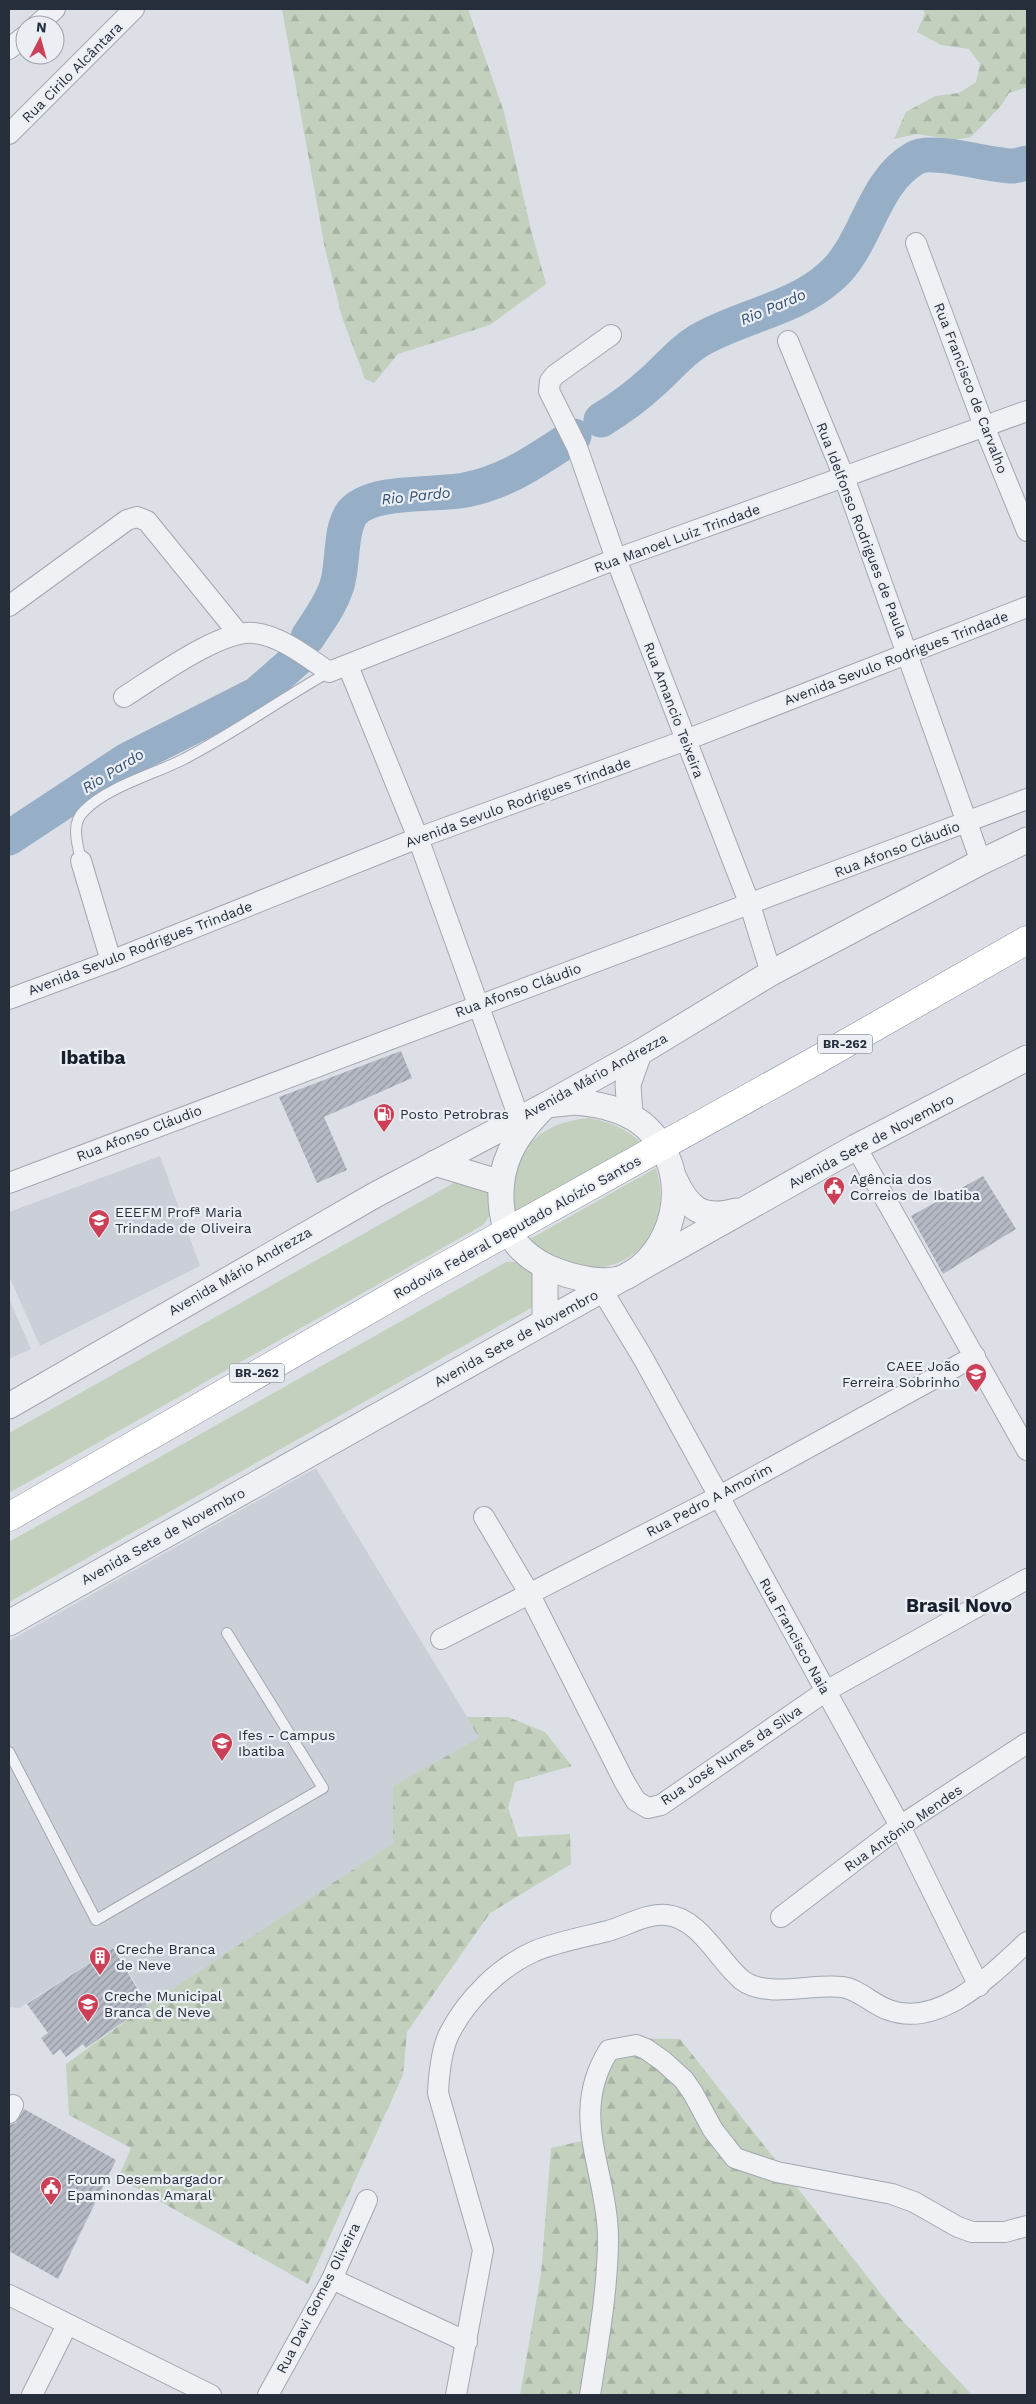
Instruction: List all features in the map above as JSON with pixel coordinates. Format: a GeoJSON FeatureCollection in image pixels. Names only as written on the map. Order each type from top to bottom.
{"type":"FeatureCollection","features":[{"type":"Feature","properties":{"kind":"highway","name":"Rodovia Federal Deputado Aloízio Santos"},"geometry":{"type":"LineString","coordinates":[[9,1517],[123,1454],[242,1382],[1027,940]]}},
{"type":"Feature","properties":{"kind":"street","name":"Rua Cirilo Alcântara"},"geometry":{"type":"LineString","coordinates":[[9,134],[134,9]]}},
{"type":"Feature","properties":{"kind":"street","name":"Rua Francisco de Carvalho"},"geometry":{"type":"LineString","coordinates":[[916,243],[984,426],[1027,531]]}},
{"type":"Feature","properties":{"kind":"street","name":"Rua Amancio Teixeira"},"geometry":{"type":"LineString","coordinates":[[612,335],[555,375],[550,381],[549,391],[574,441],[616,559],[750,905],[771,973]]}},
{"type":"Feature","properties":{"kind":"street","name":"Rua Idelfonso Rodrigues de Paula"},"geometry":{"type":"LineString","coordinates":[[788,342],[844,477],[981,862]]}},
{"type":"Feature","properties":{"kind":"street","name":"Rua Manoel Luiz Trindade"},"geometry":{"type":"LineString","coordinates":[[324,664],[1027,410]]}},
{"type":"Feature","properties":{"kind":"street"},"geometry":{"type":"LineString","coordinates":[[9,606],[127,520],[137,517],[147,521],[238,633]]}},
{"type":"Feature","properties":{"kind":"street","name":"Avenida Sevulo Rodrigues Trindade"},"geometry":{"type":"LineString","coordinates":[[9,999],[111,961],[418,838],[686,740],[1027,607]]}},
{"type":"Feature","properties":{"kind":"street"},"geometry":{"type":"LineString","coordinates":[[124,696],[210,645],[238,633],[254,633],[271,637],[324,664],[418,838],[518,1118]]}},
{"type":"Feature","properties":{"kind":"street","name":"Rua Afonso Cláudio"},"geometry":{"type":"LineString","coordinates":[[9,1183],[1027,799]]}},
{"type":"Feature","properties":{"kind":"street","name":"Avenida Mário Andrezza"},"geometry":{"type":"LineString","coordinates":[[9,1406],[366,1199],[546,1105],[639,1053],[771,973],[981,862],[1027,840]]}},
{"type":"Feature","properties":{"kind":"street"},"geometry":{"type":"LineString","coordinates":[[81,861],[111,961]]}},
{"type":"Feature","properties":{"kind":"street"},"geometry":{"type":"LineString","coordinates":[[630,1116],[628,1084],[639,1053]]}},
{"type":"Feature","properties":{"kind":"street","name":"Avenida Sete de Novembro"},"geometry":{"type":"LineString","coordinates":[[9,1623],[856,1148],[1027,1058]]}},
{"type":"Feature","properties":{"kind":"street"},"geometry":{"type":"LineString","coordinates":[[673,1175],[675,1198],[671,1221],[662,1241],[648,1259],[630,1274],[596,1280],[578,1278],[545,1266],[518,1246],[507,1233],[500,1200],[501,1183],[506,1160],[515,1139],[546,1105],[589,1103],[630,1116],[648,1129],[661,1146],[681,1194],[693,1207],[706,1215],[720,1215],[750,1207]]}},
{"type":"Feature","properties":{"kind":"street"},"geometry":{"type":"LineString","coordinates":[[856,1148],[1027,1450]]}},
{"type":"Feature","properties":{"kind":"street"},"geometry":{"type":"LineString","coordinates":[[435,1163],[501,1183]]}},
{"type":"Feature","properties":{"kind":"street"},"geometry":{"type":"LineString","coordinates":[[545,1266],[545,1321]]}},
{"type":"Feature","properties":{"kind":"street","name":"Rua Francisco Naia"},"geometry":{"type":"LineString","coordinates":[[602,1290],[643,1358],[900,1826],[979,1986]]}},
{"type":"Feature","properties":{"kind":"street","name":"Rua Pedro A Amorim"},"geometry":{"type":"LineString","coordinates":[[441,1640],[718,1497],[975,1356]]}},
{"type":"Feature","properties":{"kind":"street","name":"Rua José Nunes da Silva"},"geometry":{"type":"LineString","coordinates":[[484,1516],[529,1594],[636,1801],[648,1808],[661,1805],[826,1691],[1027,1580]]}},
{"type":"Feature","properties":{"kind":"street","name":"Rua Antônio Mendes"},"geometry":{"type":"LineString","coordinates":[[781,1917],[900,1826],[1027,1743]]}},
{"type":"Feature","properties":{"kind":"street"},"geometry":{"type":"LineString","coordinates":[[456,2395],[483,2250],[438,2092],[439,2068],[449,2035],[463,2011],[502,1970],[536,1951],[655,1916],[667,1915],[682,1921],[696,1930],[743,1981],[764,1990],[844,1987],[888,2010],[910,2014],[932,2012],[979,1986],[1027,1942]]}},
{"type":"Feature","properties":{"kind":"street"},"geometry":{"type":"LineString","coordinates":[[590,2395],[604,2296],[608,2237],[603,2192],[592,2142],[589,2110],[592,2090],[600,2064],[609,2050],[636,2044],[646,2048],[663,2061],[689,2086],[713,2130],[735,2158],[777,2172],[892,2194],[914,2202],[958,2227],[972,2232],[1005,2232],[1027,2226]]}},
{"type":"Feature","properties":{"kind":"street","name":"Rua Davi Gomes Oliveira"},"geometry":{"type":"LineString","coordinates":[[268,2395],[332,2279],[367,2200]]}},
{"type":"Feature","properties":{"kind":"street"},"geometry":{"type":"LineString","coordinates":[[332,2279],[467,2342]]}},
{"type":"Feature","properties":{"kind":"street"},"geometry":{"type":"LineString","coordinates":[[9,2295],[211,2395]]}},
{"type":"Feature","properties":{"kind":"street"},"geometry":{"type":"LineString","coordinates":[[32,2395],[67,2325]]}},
{"type":"Feature","properties":{"kind":"lane"},"geometry":{"type":"LineString","coordinates":[[81,861],[75,825],[83,811],[107,794],[182,759],[216,740],[324,664]]}},
{"type":"Feature","properties":{"kind":"lane"},"geometry":{"type":"LineString","coordinates":[[9,1752],[96,1920],[323,1788],[227,1633]]}},
{"type":"Feature","properties":{"kind":"shaded area","name":"EEEFM Profª Maria Trindade de Oliveira"},"geometry":{"type":"Polygon","coordinates":[[[160,1156],[200,1266],[40,1346],[9,1276],[9,1212],[160,1156]]]}},
{"type":"Feature","properties":{"kind":"shaded area"},"geometry":{"type":"Polygon","coordinates":[[[9,1299],[31,1349],[9,1359],[9,1299]]]}},
{"type":"Feature","properties":{"kind":"shaded area","name":"Ifes - Campus Ibatiba"},"geometry":{"type":"Polygon","coordinates":[[[316,1468],[480,1738],[393,1786],[393,1843],[148,2005],[114,1947],[19,2008],[9,2007],[9,1641],[316,1468]]]}},
{"type":"Feature","properties":{"kind":"green space"},"geometry":{"type":"Polygon","coordinates":[[[282,9],[468,9],[504,112],[531,230],[546,284],[490,325],[398,354],[374,383],[365,379],[342,317],[325,249],[282,9]]]}},
{"type":"Feature","properties":{"kind":"green space"},"geometry":{"type":"Polygon","coordinates":[[[923,9],[1027,9],[1027,89],[1024,88],[1009,93],[1000,107],[971,137],[955,140],[917,134],[894,139],[906,112],[935,96],[959,93],[976,82],[980,64],[969,49],[941,45],[917,32],[925,13],[923,9]]]}},
{"type":"Feature","properties":{"kind":"green space"},"geometry":{"type":"Polygon","coordinates":[[[589,1118],[618,1127],[631,1134],[643,1144],[515,1214],[514,1176],[519,1160],[527,1147],[538,1136],[552,1127],[569,1121],[589,1118]]]}},
{"type":"Feature","properties":{"kind":"green space"},"geometry":{"type":"Polygon","coordinates":[[[656,1168],[660,1198],[655,1224],[643,1245],[625,1259],[603,1267],[579,1267],[554,1258],[530,1239],[656,1168]]]}},
{"type":"Feature","properties":{"kind":"green space"},"geometry":{"type":"Polygon","coordinates":[[[459,1180],[486,1189],[491,1208],[489,1216],[483,1225],[9,1493],[9,1433],[459,1180]]]}},
{"type":"Feature","properties":{"kind":"green space"},"geometry":{"type":"Polygon","coordinates":[[[506,1262],[516,1262],[533,1272],[537,1300],[531,1308],[9,1602],[9,1542],[506,1262]]]}},
{"type":"Feature","properties":{"kind":"green space"},"geometry":{"type":"Polygon","coordinates":[[[467,1717],[508,1717],[545,1732],[572,1766],[515,1782],[508,1808],[518,1837],[570,1834],[571,1864],[490,1913],[407,2032],[403,2075],[308,2284],[118,2178],[131,2148],[69,2115],[66,2064],[148,2005],[393,1843],[393,1786],[479,1738],[467,1717]]]}},
{"type":"Feature","properties":{"kind":"green space"},"geometry":{"type":"Polygon","coordinates":[[[613,2038],[680,2039],[900,2318],[972,2395],[520,2395],[541,2274],[551,2148],[586,2140],[596,2087],[613,2038]]]}},
{"type":"Feature","properties":{"kind":"building"},"geometry":{"type":"Polygon","coordinates":[[[401,1051],[412,1078],[324,1117],[347,1170],[317,1183],[279,1097],[401,1051]]]}},
{"type":"Feature","properties":{"kind":"building"},"geometry":{"type":"Polygon","coordinates":[[[983,1176],[1016,1229],[943,1274],[911,1216],[983,1176]]]}},
{"type":"Feature","properties":{"kind":"building","name":"Creche Branca de Neve"},"geometry":{"type":"Polygon","coordinates":[[[113,1948],[147,2005],[86,2048],[83,2044],[66,2057],[60,2049],[53,2055],[41,2038],[48,2033],[27,2004],[113,1948]]]}},
{"type":"Feature","properties":{"kind":"building","name":"Forum Desembargador Epaminondas Amaral"},"geometry":{"type":"Polygon","coordinates":[[[24,2109],[116,2160],[58,2279],[9,2251],[9,2125],[16,2123],[24,2109]]]}},
{"type":"Feature","properties":{"kind":"waterway","name":"Rio Pardo"},"geometry":{"type":"LineString","coordinates":[[601,420],[641,391],[698,341],[714,332],[800,297],[830,277],[853,249],[888,183],[900,169],[915,158],[923,155],[935,155],[1002,165],[1014,166],[1027,163]]}},
{"type":"Feature","properties":{"kind":"waterway","name":"Rio Pardo"},"geometry":{"type":"LineString","coordinates":[[308,637],[333,595],[340,570],[345,529],[352,513],[361,505],[388,497],[453,492],[481,486],[522,469],[574,436]]}},
{"type":"Feature","properties":{"kind":"waterway","name":"Rio Pardo"},"geometry":{"type":"LineString","coordinates":[[9,838],[127,760],[257,694],[296,660]]}},
{"type":"Feature","properties":{"kind":"place","name":"Posto Petrobras"},"geometry":{"type":"Point","coordinates":[384,1133]}},
{"type":"Feature","properties":{"kind":"place","name":"Agência dos Correios de Ibatiba"},"geometry":{"type":"Point","coordinates":[834,1206]}},
{"type":"Feature","properties":{"kind":"place","name":"EEEFM Profª Maria Trindade de Oliveira"},"geometry":{"type":"Point","coordinates":[99,1239]}},
{"type":"Feature","properties":{"kind":"place","name":"CAEE João Ferreira Sobrinho"},"geometry":{"type":"Point","coordinates":[976,1393]}},
{"type":"Feature","properties":{"kind":"place","name":"Ifes - Campus Ibatiba"},"geometry":{"type":"Point","coordinates":[222,1762]}},
{"type":"Feature","properties":{"kind":"place","name":"Creche Branca de Neve"},"geometry":{"type":"Point","coordinates":[100,1976]}},
{"type":"Feature","properties":{"kind":"place","name":"Creche Municipal Branca de Neve"},"geometry":{"type":"Point","coordinates":[88,2023]}},
{"type":"Feature","properties":{"kind":"place","name":"Forum Desembargador Epaminondas Amaral"},"geometry":{"type":"Point","coordinates":[51,2206]}},
{"type":"Feature","properties":{"kind":"district","name":"Ibatiba"},"geometry":{"type":"Point","coordinates":[93,1057]}},
{"type":"Feature","properties":{"kind":"district","name":"Brasil Novo"},"geometry":{"type":"Point","coordinates":[959,1605]}}]}
